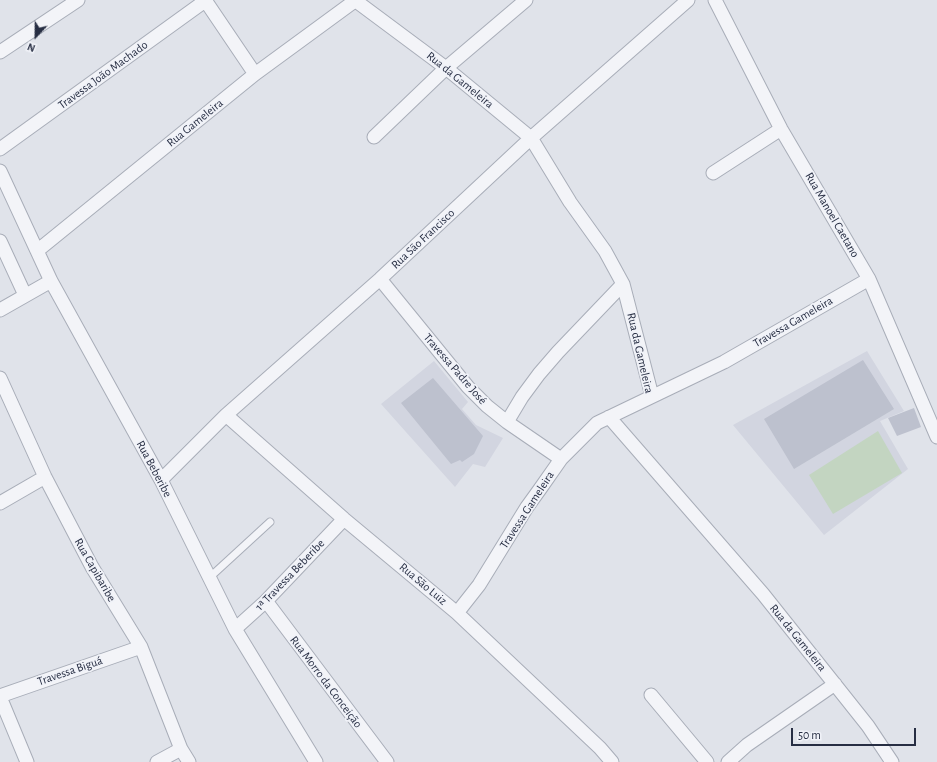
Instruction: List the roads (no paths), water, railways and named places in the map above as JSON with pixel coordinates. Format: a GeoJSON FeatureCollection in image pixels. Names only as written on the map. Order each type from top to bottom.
{"type":"FeatureCollection","features":[{"type":"Feature","properties":{"kind":"street"},"geometry":{"type":"LineString","coordinates":[[205,0],[255,74]]}},
{"type":"Feature","properties":{"kind":"street","name":"Travessa João Machado"},"geometry":{"type":"LineString","coordinates":[[0,149],[205,0]]}},
{"type":"Feature","properties":{"kind":"street","name":"Rua da Gameleira"},"geometry":{"type":"LineString","coordinates":[[356,0],[446,68],[530,138],[570,202],[605,251],[623,284],[652,396],[609,417],[763,594],[868,726],[892,762]]}},
{"type":"Feature","properties":{"kind":"street","name":"Rua Gameleira"},"geometry":{"type":"LineString","coordinates":[[37,251],[255,74],[356,0]]}},
{"type":"Feature","properties":{"kind":"street"},"geometry":{"type":"LineString","coordinates":[[374,137],[446,68],[526,0]]}},
{"type":"Feature","properties":{"kind":"street","name":"Rua São Francisco"},"geometry":{"type":"LineString","coordinates":[[161,480],[226,415],[380,279],[530,138],[688,0]]}},
{"type":"Feature","properties":{"kind":"street","name":"Rua Manoel Caetano"},"geometry":{"type":"LineString","coordinates":[[715,0],[781,129],[869,279],[937,436]]}},
{"type":"Feature","properties":{"kind":"street"},"geometry":{"type":"LineString","coordinates":[[0,52],[71,2]]}},
{"type":"Feature","properties":{"kind":"street"},"geometry":{"type":"LineString","coordinates":[[713,173],[781,129]]}},
{"type":"Feature","properties":{"kind":"street","name":"Rua Beberibe"},"geometry":{"type":"LineString","coordinates":[[0,172],[51,281],[161,480],[235,629],[316,762]]}},
{"type":"Feature","properties":{"kind":"street"},"geometry":{"type":"LineString","coordinates":[[0,241],[25,295]]}},
{"type":"Feature","properties":{"kind":"street","name":"Travessa Padre José"},"geometry":{"type":"LineString","coordinates":[[380,279],[468,388],[506,422],[561,459]]}},
{"type":"Feature","properties":{"kind":"street","name":"Travessa Gameleira"},"geometry":{"type":"LineString","coordinates":[[652,396],[724,362],[869,279]]}},
{"type":"Feature","properties":{"kind":"street"},"geometry":{"type":"LineString","coordinates":[[0,310],[51,281]]}},
{"type":"Feature","properties":{"kind":"street"},"geometry":{"type":"LineString","coordinates":[[506,422],[522,397],[544,369],[623,284]]}},
{"type":"Feature","properties":{"kind":"street","name":"Rua Capibaribe"},"geometry":{"type":"LineString","coordinates":[[0,378],[45,477],[92,567],[141,647],[181,749],[189,762]]}},
{"type":"Feature","properties":{"kind":"street","name":"Rua São Luiz"},"geometry":{"type":"LineString","coordinates":[[226,415],[344,519],[457,613],[600,748],[612,762]]}},
{"type":"Feature","properties":{"kind":"street","name":"Travessa Gameleira"},"geometry":{"type":"LineString","coordinates":[[457,613],[479,585],[527,507],[561,459],[586,432],[597,423],[609,417]]}},
{"type":"Feature","properties":{"kind":"street"},"geometry":{"type":"LineString","coordinates":[[0,503],[45,477]]}},
{"type":"Feature","properties":{"kind":"street","name":"1ᵃ Travessa Beberibe"},"geometry":{"type":"LineString","coordinates":[[235,629],[266,601],[344,519]]}},
{"type":"Feature","properties":{"kind":"street","name":"Rua Morro da Conceição"},"geometry":{"type":"LineString","coordinates":[[266,601],[387,762]]}},
{"type":"Feature","properties":{"kind":"street","name":"Travessa Biguá"},"geometry":{"type":"LineString","coordinates":[[0,696],[141,647]]}},
{"type":"Feature","properties":{"kind":"street"},"geometry":{"type":"LineString","coordinates":[[728,762],[753,740],[835,684]]}},
{"type":"Feature","properties":{"kind":"street"},"geometry":{"type":"LineString","coordinates":[[651,695],[707,762]]}},
{"type":"Feature","properties":{"kind":"street"},"geometry":{"type":"LineString","coordinates":[[0,696],[27,762]]}},
{"type":"Feature","properties":{"kind":"street"},"geometry":{"type":"LineString","coordinates":[[157,762],[181,749]]}},
{"type":"Feature","properties":{"kind":"lane"},"geometry":{"type":"LineString","coordinates":[[209,578],[270,522]]}}]}
